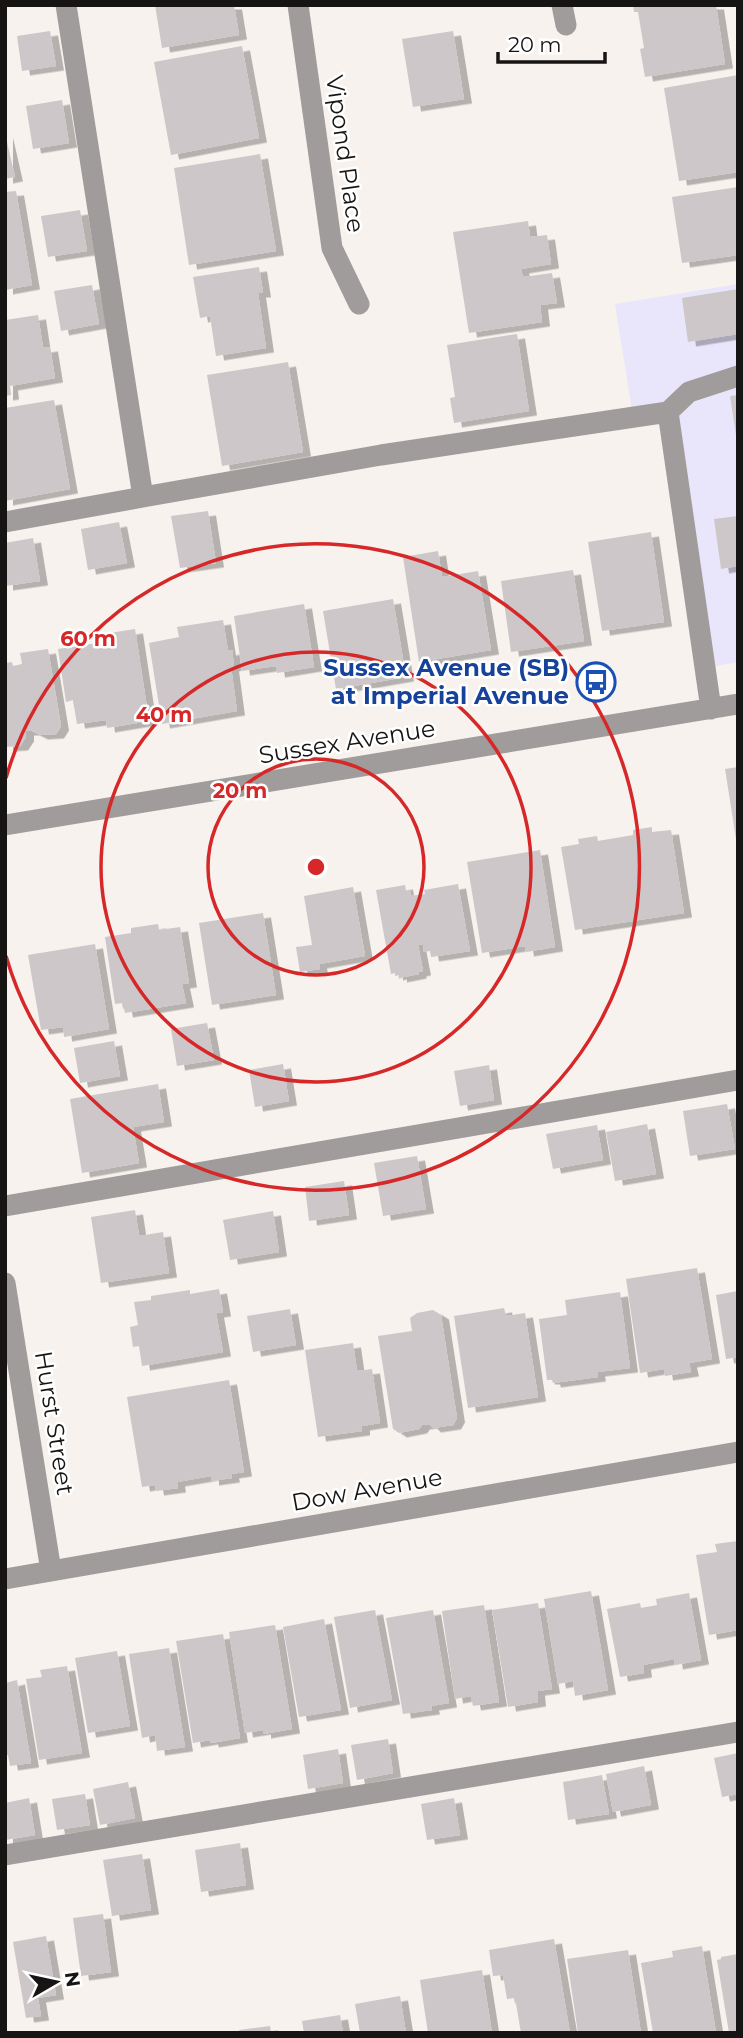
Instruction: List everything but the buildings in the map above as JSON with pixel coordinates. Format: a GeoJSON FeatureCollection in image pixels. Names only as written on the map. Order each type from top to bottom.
{"type":"FeatureCollection","features":[{"type":"Feature","properties":{"kind":"street"},"geometry":{"type":"LineString","coordinates":[[66,5],[143,497]]}},
{"type":"Feature","properties":{"kind":"street","name":"Vipond Place"},"geometry":{"type":"LineString","coordinates":[[298,5],[332,248],[359,304]]}},
{"type":"Feature","properties":{"kind":"street"},"geometry":{"type":"LineString","coordinates":[[5,522],[381,455],[667,412],[689,392],[738,376]]}},
{"type":"Feature","properties":{"kind":"street"},"geometry":{"type":"LineString","coordinates":[[667,412],[711,709]]}},
{"type":"Feature","properties":{"kind":"street","name":"Sussex Avenue"},"geometry":{"type":"LineString","coordinates":[[5,825],[738,705]]}},
{"type":"Feature","properties":{"kind":"street"},"geometry":{"type":"LineString","coordinates":[[5,1206],[738,1080]]}},
{"type":"Feature","properties":{"kind":"street","name":"Hurst Street"},"geometry":{"type":"LineString","coordinates":[[5,1283],[51,1571]]}},
{"type":"Feature","properties":{"kind":"street","name":"Dow Avenue"},"geometry":{"type":"LineString","coordinates":[[5,1579],[738,1452]]}},
{"type":"Feature","properties":{"kind":"street"},"geometry":{"type":"LineString","coordinates":[[5,1855],[738,1732]]}},
{"type":"Feature","properties":{"kind":"shaded area"},"geometry":{"type":"Polygon","coordinates":[[[738,284],[738,662],[706,668],[668,413],[633,417],[615,304],[738,284]]]}},
{"type":"Feature","properties":{"kind":"place","name":"Sussex Avenue (SB) at Imperial Avenue"},"geometry":{"type":"Point","coordinates":[596,682]}}]}
